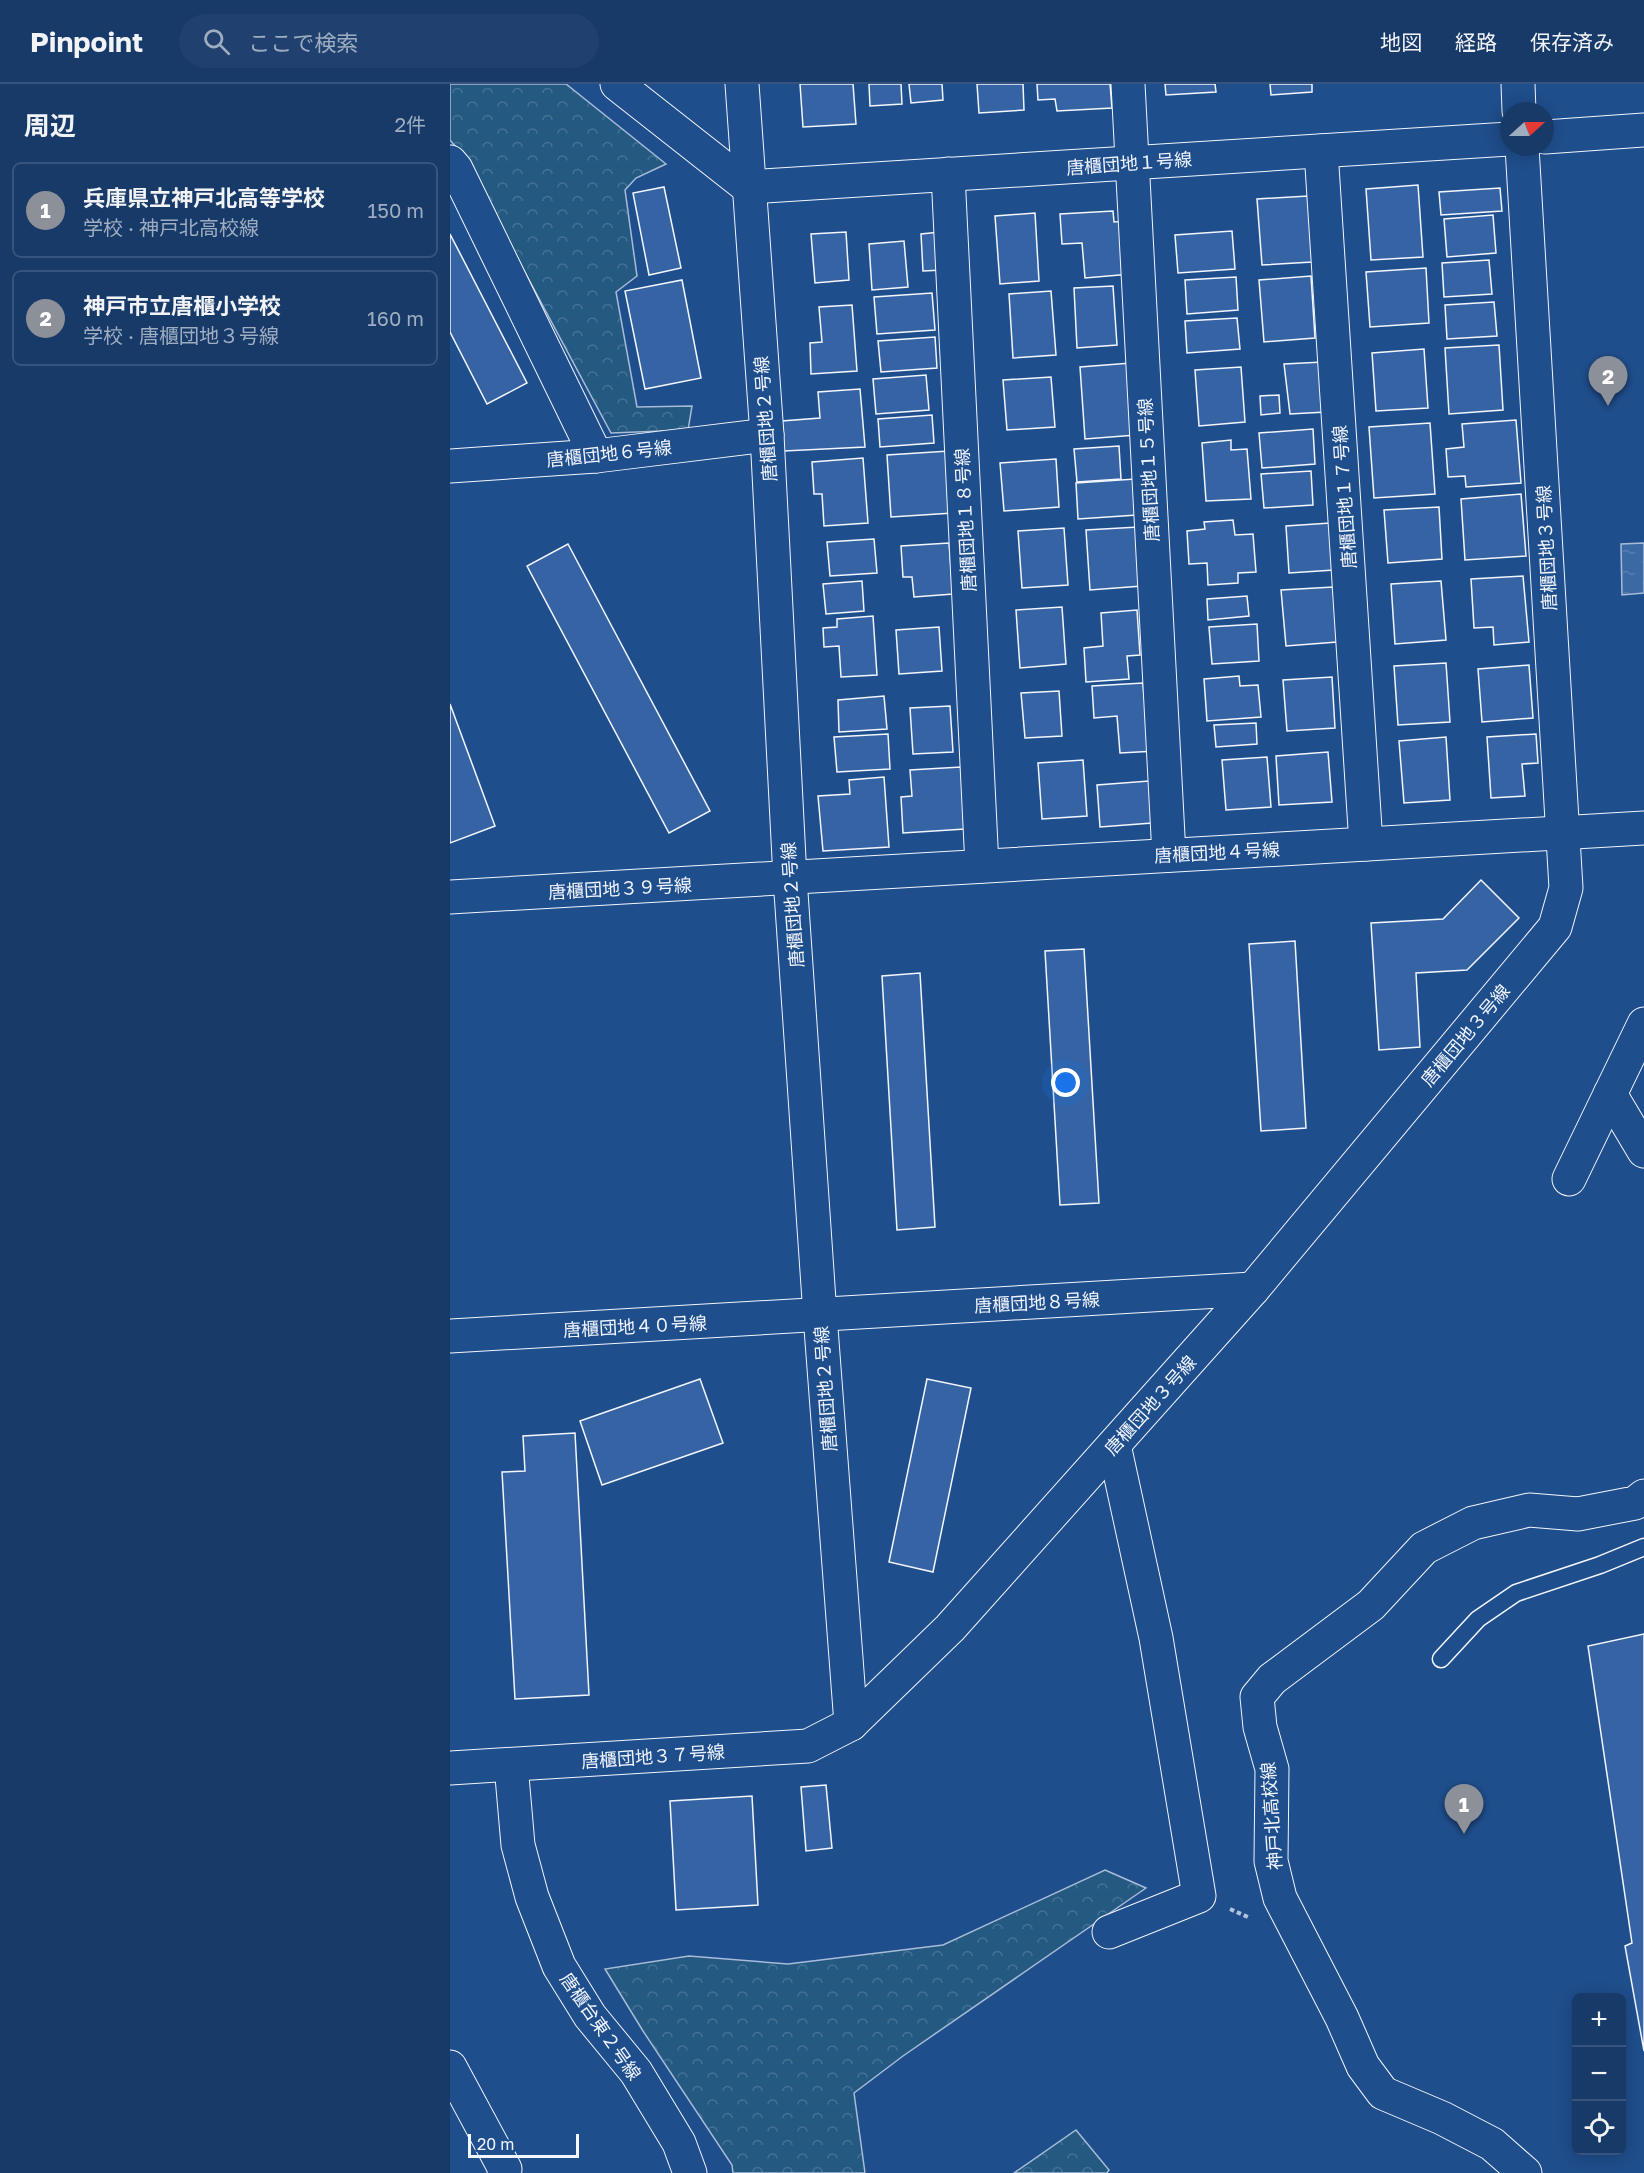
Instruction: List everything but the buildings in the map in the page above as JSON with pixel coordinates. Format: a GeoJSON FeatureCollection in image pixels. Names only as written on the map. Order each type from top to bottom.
{"type":"FeatureCollection","features":[{"type":"Feature","properties":{"kind":"street"},"geometry":{"type":"LineString","coordinates":[[616,84],[748,187]]}},
{"type":"Feature","properties":{"kind":"street","name":"唐櫃団地２号線"},"geometry":{"type":"LineString","coordinates":[[742,84],[767,435],[790,878],[851,1724]]}},
{"type":"Feature","properties":{"kind":"street","name":"唐櫃団地１５号線"},"geometry":{"type":"LineString","coordinates":[[1128,84],[1169,855]]}},
{"type":"Feature","properties":{"kind":"street"},"geometry":{"type":"LineString","coordinates":[[1518,84],[1519,102]]}},
{"type":"Feature","properties":{"kind":"street"},"geometry":{"type":"LineString","coordinates":[[1554,136],[1644,130]]}},
{"type":"Feature","properties":{"kind":"street","name":"唐櫃団地１号線"},"geometry":{"type":"LineString","coordinates":[[748,187],[1500,140]]}},
{"type":"Feature","properties":{"kind":"street","name":"唐櫃団地１７号線"},"geometry":{"type":"LineString","coordinates":[[1321,151],[1366,844]]}},
{"type":"Feature","properties":{"kind":"street","name":"唐櫃団地３号線"},"geometry":{"type":"LineString","coordinates":[[851,1724],[950,1628],[1253,1289],[1555,927],[1566,888],[1523,156]]}},
{"type":"Feature","properties":{"kind":"street"},"geometry":{"type":"LineString","coordinates":[[450,162],[456,169],[596,456]]}},
{"type":"Feature","properties":{"kind":"street","name":"唐櫃団地１８号線"},"geometry":{"type":"LineString","coordinates":[[948,174],[982,866]]}},
{"type":"Feature","properties":{"kind":"street","name":"唐櫃団地６号線"},"geometry":{"type":"LineString","coordinates":[[450,466],[596,456],[767,435]]}},
{"type":"Feature","properties":{"kind":"street","name":"唐櫃団地４号線"},"geometry":{"type":"LineString","coordinates":[[790,878],[1644,828]]}},
{"type":"Feature","properties":{"kind":"street","name":"唐櫃団地３９号線"},"geometry":{"type":"LineString","coordinates":[[450,897],[790,878]]}},
{"type":"Feature","properties":{"kind":"street"},"geometry":{"type":"LineString","coordinates":[[1569,1179],[1644,1024]]}},
{"type":"Feature","properties":{"kind":"street"},"geometry":{"type":"LineString","coordinates":[[1610,1094],[1644,1151]]}},
{"type":"Feature","properties":{"kind":"street","name":"唐櫃団地８号線"},"geometry":{"type":"LineString","coordinates":[[820,1315],[1253,1289]]}},
{"type":"Feature","properties":{"kind":"street","name":"唐櫃団地４０号線"},"geometry":{"type":"LineString","coordinates":[[450,1336],[820,1315]]}},
{"type":"Feature","properties":{"kind":"street"},"geometry":{"type":"LineString","coordinates":[[1109,1932],[1199,1896],[1156,1638],[1114,1445]]}},
{"type":"Feature","properties":{"kind":"street","name":"神戸北高校線"},"geometry":{"type":"LineString","coordinates":[[1525,2173],[1492,2144],[1442,2118],[1383,2092],[1362,2066],[1342,2018],[1281,1898],[1271,1861],[1272,1769],[1260,1727],[1257,1697],[1272,1679],[1371,1605],[1424,1548],[1473,1523],[1529,1510],[1578,1514],[1635,1503],[1644,1496]]}},
{"type":"Feature","properties":{"kind":"street","name":"唐櫃団地３７号線"},"geometry":{"type":"LineString","coordinates":[[450,1768],[808,1746],[851,1724]]}},
{"type":"Feature","properties":{"kind":"street","name":"唐櫃台東２号線"},"geometry":{"type":"LineString","coordinates":[[511,1766],[518,1845],[532,1897],[560,1966],[590,2016],[636,2072],[679,2143],[690,2173]]}},
{"type":"Feature","properties":{"kind":"street"},"geometry":{"type":"LineString","coordinates":[[450,2067],[511,2172]]}},
{"type":"Feature","properties":{"kind":"lane"},"geometry":{"type":"LineString","coordinates":[[1441,1659],[1478,1619],[1516,1593],[1600,1565],[1644,1547]]}},
{"type":"Feature","properties":{"kind":"green space"},"geometry":{"type":"Polygon","coordinates":[[[450,84],[566,84],[666,164],[636,178],[625,190],[637,276],[616,292],[637,407],[692,406],[688,430],[611,433],[461,153],[450,140],[450,84]]]}},
{"type":"Feature","properties":{"kind":"green space"},"geometry":{"type":"Polygon","coordinates":[[[1105,1870],[1146,1888],[903,2056],[854,2093],[865,2173],[733,2173],[732,2165],[643,2031],[605,1969],[689,1956],[788,1964],[943,1945],[1105,1870]]]}},
{"type":"Feature","properties":{"kind":"green space"},"geometry":{"type":"Polygon","coordinates":[[[1076,2130],[1109,2170],[1107,2173],[1014,2173],[1076,2130]]]}},
{"type":"Feature","properties":{"kind":"water"},"geometry":{"type":"Polygon","coordinates":[[[1644,543],[1644,593],[1622,595],[1621,544],[1644,543]]]}},
{"type":"Feature","properties":{"kind":"place","name":"神戸市立唐櫃小学校"},"geometry":{"type":"Point","coordinates":[1608,406]}},
{"type":"Feature","properties":{"kind":"place","name":"兵庫県立神戸北高等学校"},"geometry":{"type":"Point","coordinates":[1464,1834]}}]}
